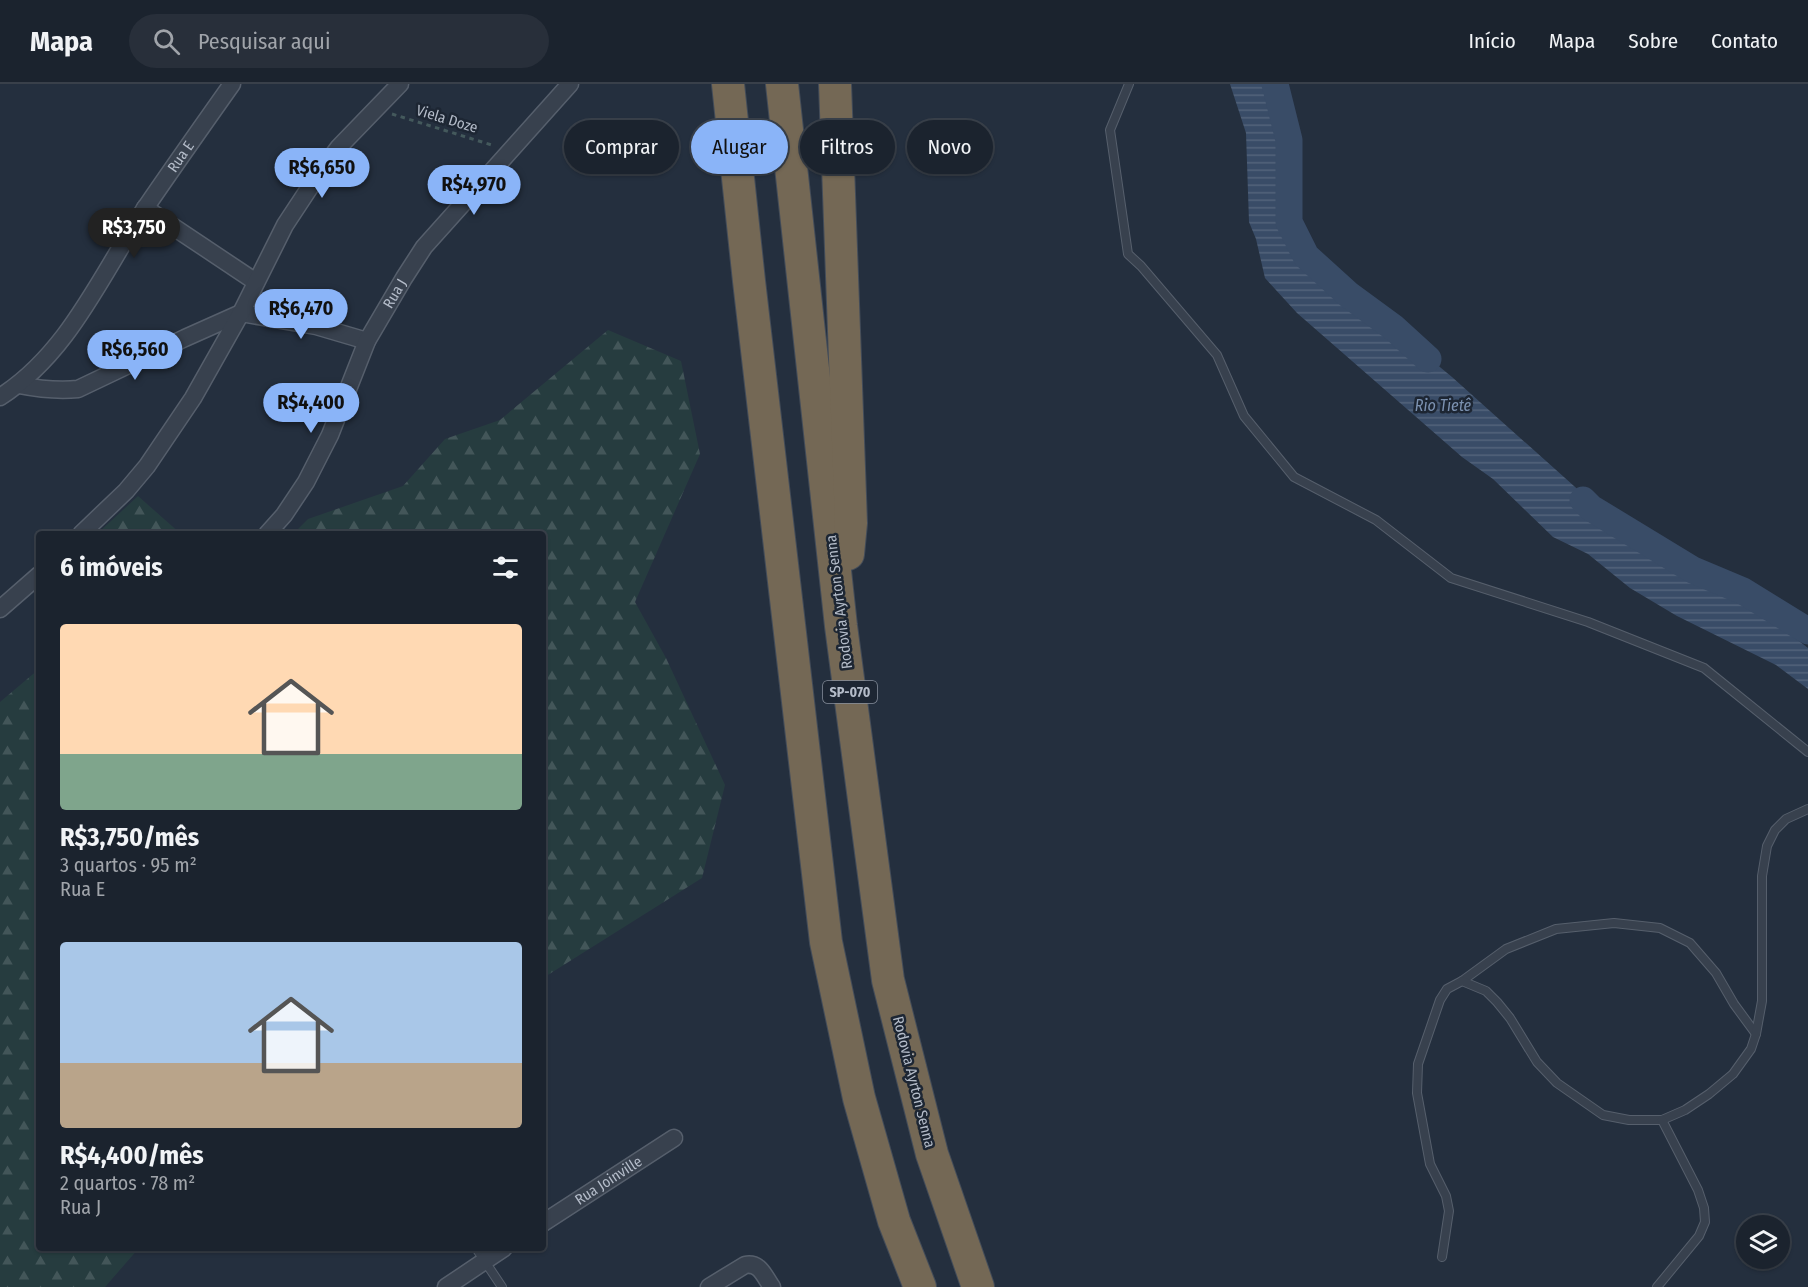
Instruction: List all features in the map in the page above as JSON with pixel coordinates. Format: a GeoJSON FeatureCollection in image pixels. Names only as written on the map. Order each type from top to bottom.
{"type":"FeatureCollection","features":[{"type":"Feature","properties":{"kind":"highway"},"geometry":{"type":"LineString","coordinates":[[728,84],[826,942],[859,1098],[894,1221],[920,1287]]}},
{"type":"Feature","properties":{"kind":"highway","name":"Rodovia Ayrton Senna"},"geometry":{"type":"LineString","coordinates":[[783,84],[841,626],[888,980],[932,1154],[978,1287]]}},
{"type":"Feature","properties":{"kind":"highway"},"geometry":{"type":"LineString","coordinates":[[835,84],[851,523],[841,626]]}},
{"type":"Feature","properties":{"kind":"street","name":"Rua E"},"geometry":{"type":"LineString","coordinates":[[0,397],[19,385],[64,338],[85,308],[145,208],[232,84]]}},
{"type":"Feature","properties":{"kind":"street"},"geometry":{"type":"LineString","coordinates":[[84,531],[126,491],[147,465],[193,398],[241,313],[285,225],[316,178],[339,147],[400,84]]}},
{"type":"Feature","properties":{"kind":"street","name":"Rua J"},"geometry":{"type":"LineString","coordinates":[[270,531],[284,516],[306,482],[330,435],[367,342],[424,247],[570,84]]}},
{"type":"Feature","properties":{"kind":"street"},"geometry":{"type":"LineString","coordinates":[[145,208],[255,282]]}},
{"type":"Feature","properties":{"kind":"street"},"geometry":{"type":"LineString","coordinates":[[19,385],[45,390],[78,389],[241,313],[316,326],[367,342]]}},
{"type":"Feature","properties":{"kind":"street"},"geometry":{"type":"LineString","coordinates":[[0,609],[36,578]]}},
{"type":"Feature","properties":{"kind":"street","name":"Rua Joinville"},"geometry":{"type":"LineString","coordinates":[[546,1221],[674,1138]]}},
{"type":"Feature","properties":{"kind":"street"},"geometry":{"type":"LineString","coordinates":[[446,1287],[480,1254]]}},
{"type":"Feature","properties":{"kind":"street"},"geometry":{"type":"LineString","coordinates":[[710,1287],[734,1271],[752,1264],[758,1266],[771,1287]]}},
{"type":"Feature","properties":{"kind":"lane"},"geometry":{"type":"LineString","coordinates":[[1129,84],[1110,130],[1128,254],[1141,266],[1217,355],[1244,416],[1294,477],[1376,520],[1451,578],[1588,622],[1704,668],[1808,752]]}},
{"type":"Feature","properties":{"kind":"lane"},"geometry":{"type":"LineString","coordinates":[[1462,981],[1486,992],[1497,1002],[1510,1018],[1536,1062],[1557,1083],[1603,1115],[1629,1120],[1662,1120],[1693,1105],[1733,1074],[1751,1049],[1762,1001],[1762,876],[1767,846],[1775,830],[1786,819],[1808,809]]}},
{"type":"Feature","properties":{"kind":"lane"},"geometry":{"type":"LineString","coordinates":[[1442,1257],[1449,1210],[1446,1197],[1430,1164],[1417,1092],[1418,1064],[1440,1000],[1447,989],[1506,949],[1556,928],[1614,923],[1660,928],[1690,943],[1716,973],[1734,1004],[1756,1034]]}},
{"type":"Feature","properties":{"kind":"lane"},"geometry":{"type":"LineString","coordinates":[[1657,1287],[1699,1236],[1705,1222],[1704,1208],[1698,1190],[1662,1120]]}},
{"type":"Feature","properties":{"kind":"lane"},"geometry":{"type":"LineString","coordinates":[[480,1254],[502,1287]]}},
{"type":"Feature","properties":{"kind":"path","name":"Viela Doze"},"geometry":{"type":"LineString","coordinates":[[376,109],[511,151]]}},
{"type":"Feature","properties":{"kind":"green space"},"geometry":{"type":"Polygon","coordinates":[[[608,330],[681,361],[700,454],[635,602],[666,658],[725,785],[702,878],[546,976],[546,531],[296,531],[308,519],[403,486],[445,439],[500,420],[608,330]]]}},
{"type":"Feature","properties":{"kind":"green space"},"geometry":{"type":"Polygon","coordinates":[[[138,496],[178,531],[100,531],[138,496]]]}},
{"type":"Feature","properties":{"kind":"green space"},"geometry":{"type":"Polygon","coordinates":[[[36,672],[36,1251],[136,1251],[105,1287],[0,1287],[0,702],[36,672]]]}},
{"type":"Feature","properties":{"kind":"water","name":"Rio Tietê"},"geometry":{"type":"Polygon","coordinates":[[[1230,84],[1269,84],[1289,115],[1294,144],[1290,190],[1280,216],[1316,272],[1340,295],[1374,321],[1401,335],[1452,377],[1631,537],[1749,602],[1808,648],[1808,689],[1776,665],[1677,616],[1630,588],[1588,554],[1553,537],[1493,479],[1462,457],[1297,313],[1265,278],[1256,239],[1249,222],[1246,133],[1230,84]]]}},
{"type":"Feature","properties":{"kind":"waterway","name":"Rio Tietê"},"geometry":{"type":"LineString","coordinates":[[1275,84],[1289,140],[1289,222],[1306,256],[1349,295],[1394,328],[1428,359]]}},
{"type":"Feature","properties":{"kind":"waterway","name":"Rio Tietê"},"geometry":{"type":"LineString","coordinates":[[1583,500],[1591,508],[1693,570],[1743,591],[1808,631]]}}]}
